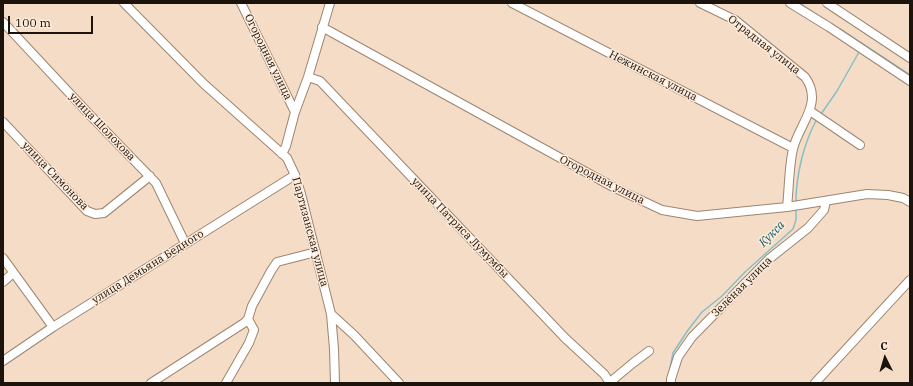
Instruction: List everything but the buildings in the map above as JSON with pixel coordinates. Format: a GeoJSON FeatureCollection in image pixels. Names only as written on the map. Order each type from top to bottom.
{"type":"FeatureCollection","features":[{"type":"Feature","properties":{"kind":"street","name":"Партизанская улица"},"geometry":{"type":"LineString","coordinates":[[124,3],[204,84],[287,158],[295,175],[331,314],[335,383]]}},
{"type":"Feature","properties":{"kind":"street","name":"Огородная улица"},"geometry":{"type":"LineString","coordinates":[[241,3],[295,112]]}},
{"type":"Feature","properties":{"kind":"street"},"geometry":{"type":"LineString","coordinates":[[282,154],[286,146],[295,112],[308,77],[330,3]]}},
{"type":"Feature","properties":{"kind":"street","name":"Нежинская улица"},"geometry":{"type":"LineString","coordinates":[[512,3],[793,148]]}},
{"type":"Feature","properties":{"kind":"street","name":"Отрадная улица"},"geometry":{"type":"LineString","coordinates":[[700,3],[735,20],[805,77],[810,85],[816,115]]}},
{"type":"Feature","properties":{"kind":"street"},"geometry":{"type":"LineString","coordinates":[[790,3],[910,81]]}},
{"type":"Feature","properties":{"kind":"street"},"geometry":{"type":"LineString","coordinates":[[827,3],[910,58]]}},
{"type":"Feature","properties":{"kind":"street","name":"улица Шолохова"},"geometry":{"type":"LineString","coordinates":[[3,22],[156,183],[185,243]]}},
{"type":"Feature","properties":{"kind":"street","name":"Огородная улица"},"geometry":{"type":"LineString","coordinates":[[322,28],[615,188],[662,210],[697,216],[789,207],[867,194],[888,195],[903,198],[910,202]]}},
{"type":"Feature","properties":{"kind":"street","name":"улица Патриса Лумумбы"},"geometry":{"type":"LineString","coordinates":[[308,77],[320,81],[549,321],[604,374],[610,383]]}},
{"type":"Feature","properties":{"kind":"street"},"geometry":{"type":"LineString","coordinates":[[789,207],[793,148],[816,115],[860,145]]}},
{"type":"Feature","properties":{"kind":"street","name":"улица Симонова"},"geometry":{"type":"LineString","coordinates":[[3,122],[87,210],[95,214],[104,213],[150,176]]}},
{"type":"Feature","properties":{"kind":"street","name":"улица Демьяна Бедного"},"geometry":{"type":"LineString","coordinates":[[3,361],[185,243],[295,175]]}},
{"type":"Feature","properties":{"kind":"street","name":"Зелёная улица"},"geometry":{"type":"LineString","coordinates":[[671,383],[678,358],[692,337],[769,258],[808,228],[824,210],[826,201]]}},
{"type":"Feature","properties":{"kind":"street"},"geometry":{"type":"LineString","coordinates":[[151,383],[244,324],[248,319],[252,306],[270,271],[277,262],[316,252]]}},
{"type":"Feature","properties":{"kind":"street"},"geometry":{"type":"LineString","coordinates":[[3,258],[53,328]]}},
{"type":"Feature","properties":{"kind":"street"},"geometry":{"type":"LineString","coordinates":[[3,282],[13,273]]}},
{"type":"Feature","properties":{"kind":"street"},"geometry":{"type":"LineString","coordinates":[[816,383],[910,280]]}},
{"type":"Feature","properties":{"kind":"street"},"geometry":{"type":"LineString","coordinates":[[331,314],[354,335],[399,383]]}},
{"type":"Feature","properties":{"kind":"street"},"geometry":{"type":"LineString","coordinates":[[226,383],[249,343],[254,330],[248,319]]}},
{"type":"Feature","properties":{"kind":"street"},"geometry":{"type":"LineString","coordinates":[[610,383],[649,351]]}},
{"type":"Feature","properties":{"kind":"waterway","name":"Кукса"},"geometry":{"type":"LineString","coordinates":[[799,3],[828,22]]}},
{"type":"Feature","properties":{"kind":"waterway","name":"Кукса"},"geometry":{"type":"LineString","coordinates":[[840,29],[910,75]]}},
{"type":"Feature","properties":{"kind":"waterway","name":"Кукса"},"geometry":{"type":"LineString","coordinates":[[821,114],[837,91],[859,52]]}},
{"type":"Feature","properties":{"kind":"waterway","name":"Кукса"},"geometry":{"type":"LineString","coordinates":[[796,202],[799,170],[808,138],[817,119]]}},
{"type":"Feature","properties":{"kind":"waterway","name":"Кукса"},"geometry":{"type":"LineString","coordinates":[[669,373],[673,353],[688,330],[702,312],[722,296],[745,272],[793,229],[796,220],[796,208]]}}]}
